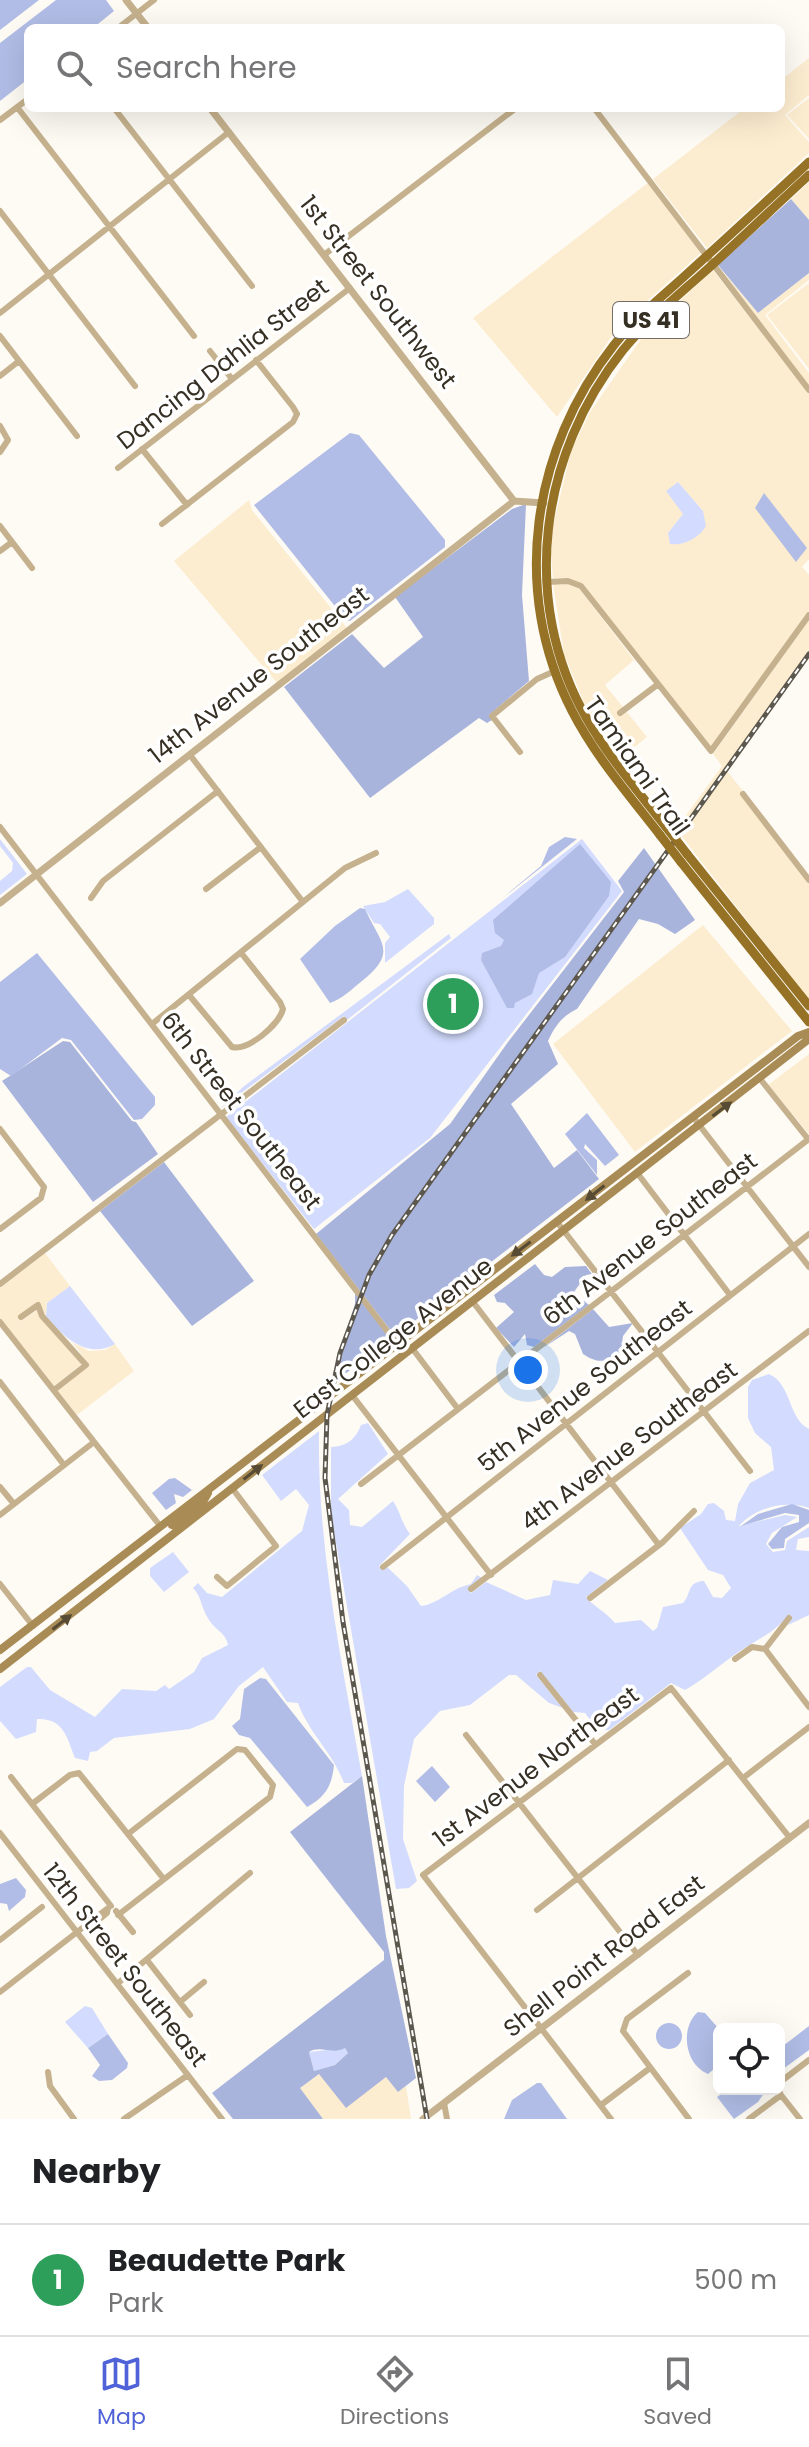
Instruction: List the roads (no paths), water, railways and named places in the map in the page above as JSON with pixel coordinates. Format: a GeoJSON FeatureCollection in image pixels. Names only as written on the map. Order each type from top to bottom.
{"type":"FeatureCollection","features":[{"type":"Feature","properties":{"kind":"main road","name":"Tamiami Trail"},"geometry":{"type":"LineString","coordinates":[[710,260],[809,162]]}},
{"type":"Feature","properties":{"kind":"main road","name":"Tamiami Trail"},"geometry":{"type":"LineString","coordinates":[[809,175],[636,322],[564,427],[546,503],[537,587],[543,631],[555,671],[592,745],[663,831],[809,1022]]}},
{"type":"Feature","properties":{"kind":"main road","name":"Tamiami Trail"},"geometry":{"type":"LineString","coordinates":[[546,503],[547,582],[558,649],[579,705],[663,831]]}},
{"type":"Feature","properties":{"kind":"main road","name":"Tamiami Trail"},"geometry":{"type":"LineString","coordinates":[[684,858],[809,1006]]}},
{"type":"Feature","properties":{"kind":"main road","name":"East College Avenue"},"geometry":{"type":"LineString","coordinates":[[0,1650],[798,1036],[809,1032]]}},
{"type":"Feature","properties":{"kind":"main road","name":"East College Avenue"},"geometry":{"type":"LineString","coordinates":[[0,1669],[119,1577],[176,1528],[761,1080],[809,1039]]}},
{"type":"Feature","properties":{"kind":"main road"},"geometry":{"type":"LineString","coordinates":[[485,1277],[498,1282]]}},
{"type":"Feature","properties":{"kind":"main road"},"geometry":{"type":"LineString","coordinates":[[119,1577],[160,1539],[161,1527],[176,1528],[203,1502],[210,1489]]}},
{"type":"Feature","properties":{"kind":"street"},"geometry":{"type":"LineString","coordinates":[[126,0],[145,24]]}},
{"type":"Feature","properties":{"kind":"street"},"geometry":{"type":"LineString","coordinates":[[123,24],[154,0]]}},
{"type":"Feature","properties":{"kind":"street"},"geometry":{"type":"LineString","coordinates":[[0,120],[24,102]]}},
{"type":"Feature","properties":{"kind":"street"},"geometry":{"type":"LineString","coordinates":[[17,107],[194,336]]}},
{"type":"Feature","properties":{"kind":"street"},"geometry":{"type":"LineString","coordinates":[[117,112],[252,286]]}},
{"type":"Feature","properties":{"kind":"street","name":"1st Street Southwest"},"geometry":{"type":"LineString","coordinates":[[213,112],[514,501]]}},
{"type":"Feature","properties":{"kind":"street"},"geometry":{"type":"LineString","coordinates":[[324,255],[511,112]]}},
{"type":"Feature","properties":{"kind":"street"},"geometry":{"type":"LineString","coordinates":[[597,112],[809,390]]}},
{"type":"Feature","properties":{"kind":"street"},"geometry":{"type":"LineString","coordinates":[[0,313],[229,132]]}},
{"type":"Feature","properties":{"kind":"street"},"geometry":{"type":"LineString","coordinates":[[0,211],[135,386]]}},
{"type":"Feature","properties":{"kind":"street","name":"Dancing Dahlia Street"},"geometry":{"type":"LineString","coordinates":[[118,468],[350,288]]}},
{"type":"Feature","properties":{"kind":"street"},"geometry":{"type":"LineString","coordinates":[[0,336],[77,436]]}},
{"type":"Feature","properties":{"kind":"street"},"geometry":{"type":"LineString","coordinates":[[210,351],[232,379]]}},
{"type":"Feature","properties":{"kind":"street"},"geometry":{"type":"LineString","coordinates":[[162,524],[293,422],[297,414],[293,407],[256,360]]}},
{"type":"Feature","properties":{"kind":"street"},"geometry":{"type":"LineString","coordinates":[[0,376],[19,361]]}},
{"type":"Feature","properties":{"kind":"street"},"geometry":{"type":"LineString","coordinates":[[0,426],[8,440],[0,452]]}},
{"type":"Feature","properties":{"kind":"street"},"geometry":{"type":"LineString","coordinates":[[142,449],[187,505]]}},
{"type":"Feature","properties":{"kind":"street"},"geometry":{"type":"LineString","coordinates":[[514,501],[546,503]]}},
{"type":"Feature","properties":{"kind":"street","name":"14th Avenue Southeast"},"geometry":{"type":"LineString","coordinates":[[0,903],[514,501]]}},
{"type":"Feature","properties":{"kind":"street"},"geometry":{"type":"LineString","coordinates":[[0,526],[32,568]]}},
{"type":"Feature","properties":{"kind":"street"},"geometry":{"type":"LineString","coordinates":[[0,551],[12,542]]}},
{"type":"Feature","properties":{"kind":"street"},"geometry":{"type":"LineString","coordinates":[[547,582],[568,581],[581,586],[711,751],[809,615]]}},
{"type":"Feature","properties":{"kind":"street"},"geometry":{"type":"LineString","coordinates":[[520,752],[492,716],[537,679],[555,671]]}},
{"type":"Feature","properties":{"kind":"street"},"geometry":{"type":"LineString","coordinates":[[620,713],[657,685]]}},
{"type":"Feature","properties":{"kind":"street"},"geometry":{"type":"LineString","coordinates":[[190,755],[303,902]]}},
{"type":"Feature","properties":{"kind":"street"},"geometry":{"type":"LineString","coordinates":[[91,898],[103,881],[218,791]]}},
{"type":"Feature","properties":{"kind":"street"},"geometry":{"type":"LineString","coordinates":[[743,794],[809,880]]}},
{"type":"Feature","properties":{"kind":"street","name":"6th Street Southeast"},"geometry":{"type":"LineString","coordinates":[[0,827],[398,1345]]}},
{"type":"Feature","properties":{"kind":"street"},"geometry":{"type":"LineString","coordinates":[[206,889],[261,847]]}},
{"type":"Feature","properties":{"kind":"street"},"geometry":{"type":"LineString","coordinates":[[152,1024],[345,868],[376,853]]}},
{"type":"Feature","properties":{"kind":"street"},"geometry":{"type":"LineString","coordinates":[[189,995],[232,1047],[245,1047],[279,1020],[283,1009],[242,954]]}},
{"type":"Feature","properties":{"kind":"street"},"geometry":{"type":"LineString","coordinates":[[0,1284],[344,1020]]}},
{"type":"Feature","properties":{"kind":"street"},"geometry":{"type":"LineString","coordinates":[[761,1080],[809,1139]]}},
{"type":"Feature","properties":{"kind":"street"},"geometry":{"type":"LineString","coordinates":[[693,1117],[809,1267]]}},
{"type":"Feature","properties":{"kind":"street"},"geometry":{"type":"LineString","coordinates":[[0,1129],[44,1187],[41,1198],[0,1229]]}},
{"type":"Feature","properties":{"kind":"street","name":"6th Avenue Southeast"},"geometry":{"type":"LineString","coordinates":[[361,1484],[809,1139]]}},
{"type":"Feature","properties":{"kind":"street"},"geometry":{"type":"LineString","coordinates":[[638,1174],[730,1295]]}},
{"type":"Feature","properties":{"kind":"street"},"geometry":{"type":"LineString","coordinates":[[557,1222],[750,1471]]}},
{"type":"Feature","properties":{"kind":"street","name":"5th Avenue Southeast"},"geometry":{"type":"LineString","coordinates":[[383,1567],[809,1234]]}},
{"type":"Feature","properties":{"kind":"street"},"geometry":{"type":"LineString","coordinates":[[473,1302],[659,1545]]}},
{"type":"Feature","properties":{"kind":"street"},"geometry":{"type":"LineString","coordinates":[[21,1317],[38,1305],[42,1316],[86,1365],[54,1390]]}},
{"type":"Feature","properties":{"kind":"street"},"geometry":{"type":"LineString","coordinates":[[0,1322],[161,1527]]}},
{"type":"Feature","properties":{"kind":"street","name":"4th Avenue Southeast"},"geometry":{"type":"LineString","coordinates":[[471,1589],[809,1331]]}},
{"type":"Feature","properties":{"kind":"street"},"geometry":{"type":"LineString","coordinates":[[398,1345],[412,1348],[458,1409]]}},
{"type":"Feature","properties":{"kind":"street"},"geometry":{"type":"LineString","coordinates":[[0,1382],[64,1465]]}},
{"type":"Feature","properties":{"kind":"street"},"geometry":{"type":"LineString","coordinates":[[352,1395],[491,1575]]}},
{"type":"Feature","properties":{"kind":"street"},"geometry":{"type":"LineString","coordinates":[[0,1515],[94,1442]]}},
{"type":"Feature","properties":{"kind":"street"},"geometry":{"type":"LineString","coordinates":[[0,1487],[14,1504]]}},
{"type":"Feature","properties":{"kind":"street"},"geometry":{"type":"LineString","coordinates":[[217,1577],[227,1586],[276,1546],[232,1488]]}},
{"type":"Feature","properties":{"kind":"street"},"geometry":{"type":"LineString","coordinates":[[590,1598],[659,1545],[694,1511]]}},
{"type":"Feature","properties":{"kind":"street"},"geometry":{"type":"LineString","coordinates":[[0,1584],[33,1626]]}},
{"type":"Feature","properties":{"kind":"street"},"geometry":{"type":"LineString","coordinates":[[765,1649],[789,1618]]}},
{"type":"Feature","properties":{"kind":"street"},"geometry":{"type":"LineString","coordinates":[[735,1659],[752,1647],[765,1649],[809,1707]]}},
{"type":"Feature","properties":{"kind":"street"},"geometry":{"type":"LineString","coordinates":[[540,1675],[595,1744]]}},
{"type":"Feature","properties":{"kind":"street","name":"1st Avenue Northeast"},"geometry":{"type":"LineString","coordinates":[[542,2030],[423,1875],[671,1688],[729,1760]]}},
{"type":"Feature","properties":{"kind":"street"},"geometry":{"type":"LineString","coordinates":[[743,1778],[809,1727]]}},
{"type":"Feature","properties":{"kind":"street"},"geometry":{"type":"LineString","coordinates":[[466,1735],[638,1955]]}},
{"type":"Feature","properties":{"kind":"street"},"geometry":{"type":"LineString","coordinates":[[118,1915],[270,1797],[273,1785],[245,1750],[237,1749],[128,1834]]}},
{"type":"Feature","properties":{"kind":"street"},"geometry":{"type":"LineString","coordinates":[[537,1910],[729,1760],[790,1838]]}},
{"type":"Feature","properties":{"kind":"street"},"geometry":{"type":"LineString","coordinates":[[32,1804],[70,1775],[79,1773],[163,1878]]}},
{"type":"Feature","properties":{"kind":"street"},"geometry":{"type":"LineString","coordinates":[[11,1777],[109,1907],[133,1932]]}},
{"type":"Feature","properties":{"kind":"street","name":"Shell Point Road East"},"geometry":{"type":"LineString","coordinates":[[423,2119],[809,1823]]}},
{"type":"Feature","properties":{"kind":"street","name":"12th Street Southeast"},"geometry":{"type":"LineString","coordinates":[[0,1833],[222,2119]]}},
{"type":"Feature","properties":{"kind":"street"},"geometry":{"type":"LineString","coordinates":[[117,1984],[250,1873]]}},
{"type":"Feature","properties":{"kind":"street"},"geometry":{"type":"LineString","coordinates":[[0,1940],[42,1907]]}},
{"type":"Feature","properties":{"kind":"street"},"geometry":{"type":"LineString","coordinates":[[0,1992],[84,1927],[89,1928],[107,1913],[109,1907]]}},
{"type":"Feature","properties":{"kind":"street"},"geometry":{"type":"LineString","coordinates":[[147,1960],[190,2015]]}},
{"type":"Feature","properties":{"kind":"street"},"geometry":{"type":"LineString","coordinates":[[688,1973],[623,2025],[626,2036],[689,2119]]}},
{"type":"Feature","properties":{"kind":"street"},"geometry":{"type":"LineString","coordinates":[[180,2002],[204,1982]]}},
{"type":"Feature","properties":{"kind":"street"},"geometry":{"type":"LineString","coordinates":[[542,2030],[611,2119]]}},
{"type":"Feature","properties":{"kind":"street"},"geometry":{"type":"LineString","coordinates":[[785,2083],[809,2060]]}},
{"type":"Feature","properties":{"kind":"street"},"geometry":{"type":"LineString","coordinates":[[601,2105],[650,2068]]}},
{"type":"Feature","properties":{"kind":"street"},"geometry":{"type":"LineString","coordinates":[[48,2072],[50,2086],[74,2119]]}},
{"type":"Feature","properties":{"kind":"street"},"geometry":{"type":"LineString","coordinates":[[124,2119],[188,2075]]}},
{"type":"Feature","properties":{"kind":"street"},"geometry":{"type":"LineString","coordinates":[[749,2119],[773,2095]]}},
{"type":"Feature","properties":{"kind":"street"},"geometry":{"type":"LineString","coordinates":[[783,2095],[800,2119]]}},
{"type":"Feature","properties":{"kind":"street"},"geometry":{"type":"LineString","coordinates":[[444,2103],[447,2119]]}},
{"type":"Feature","properties":{"kind":"railway"},"geometry":{"type":"LineString","coordinates":[[427,2119],[343,1622],[325,1478],[327,1415],[340,1353],[369,1275],[392,1235],[809,654]]}},
{"type":"Feature","properties":{"kind":"place","name":"Beaudette Park"},"geometry":{"type":"Point","coordinates":[453,1004]}}]}
